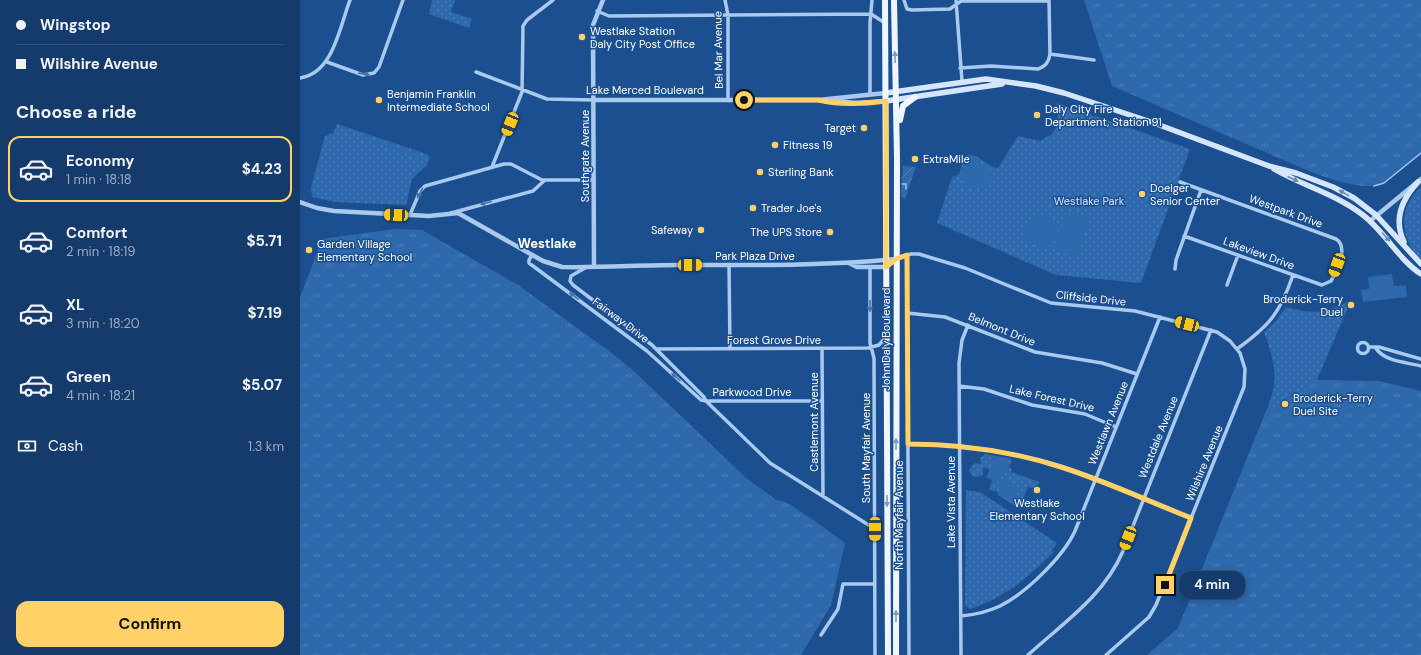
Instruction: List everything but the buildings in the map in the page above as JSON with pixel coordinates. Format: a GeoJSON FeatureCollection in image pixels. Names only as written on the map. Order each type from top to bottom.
{"type":"FeatureCollection","features":[{"type":"Feature","properties":{"kind":"main road","name":"John Daly Boulevard"},"geometry":{"type":"LineString","coordinates":[[886,0],[888,655]]}},
{"type":"Feature","properties":{"kind":"main road","name":"John Daly Boulevard"},"geometry":{"type":"LineString","coordinates":[[894,0],[896,92],[896,655]]}},
{"type":"Feature","properties":{"kind":"main road","name":"Lake Merced Boulevard"},"geometry":{"type":"LineString","coordinates":[[886,93],[962,81],[990,79],[1036,86],[1064,93],[1154,123],[1269,166],[1296,172],[1333,186],[1354,198],[1376,215],[1421,264]]}},
{"type":"Feature","properties":{"kind":"main road"},"geometry":{"type":"LineString","coordinates":[[955,90],[962,81],[966,84],[978,86]]}},
{"type":"Feature","properties":{"kind":"main road","name":"Lake Merced Boulevard"},"geometry":{"type":"LineString","coordinates":[[886,101],[978,86],[1009,83]]}},
{"type":"Feature","properties":{"kind":"main road"},"geometry":{"type":"LineString","coordinates":[[896,162],[900,150],[900,112],[906,102],[915,97]]}},
{"type":"Feature","properties":{"kind":"main road","name":"Lake Merced Boulevard"},"geometry":{"type":"LineString","coordinates":[[1269,166],[1289,178],[1338,199],[1370,221],[1410,265],[1421,274]]}},
{"type":"Feature","properties":{"kind":"main road"},"geometry":{"type":"LineString","coordinates":[[1407,249],[1400,233],[1399,215],[1407,195],[1419,180]]}},
{"type":"Feature","properties":{"kind":"street"},"geometry":{"type":"LineString","coordinates":[[300,78],[317,72],[327,62],[350,0]]}},
{"type":"Feature","properties":{"kind":"street"},"geometry":{"type":"LineString","coordinates":[[327,62],[363,75],[374,73],[379,67],[402,0]]}},
{"type":"Feature","properties":{"kind":"street"},"geometry":{"type":"LineString","coordinates":[[492,167],[522,89],[523,26],[527,20],[553,0]]}},
{"type":"Feature","properties":{"kind":"street","name":"Southgate Avenue"},"geometry":{"type":"LineString","coordinates":[[594,267],[593,26],[602,0]]}},
{"type":"Feature","properties":{"kind":"street","name":"Bel Mar Avenue"},"geometry":{"type":"LineString","coordinates":[[725,0],[728,15],[728,100]]}},
{"type":"Feature","properties":{"kind":"street"},"geometry":{"type":"LineString","coordinates":[[870,94],[870,23],[872,0]]}},
{"type":"Feature","properties":{"kind":"street"},"geometry":{"type":"LineString","coordinates":[[904,0],[907,9],[950,9],[961,2],[1050,1],[1050,54],[1047,64],[1038,69],[997,66],[960,68]]}},
{"type":"Feature","properties":{"kind":"street"},"geometry":{"type":"LineString","coordinates":[[956,0],[962,81]]}},
{"type":"Feature","properties":{"kind":"street"},"geometry":{"type":"LineString","coordinates":[[597,11],[609,16],[871,14],[885,23]]}},
{"type":"Feature","properties":{"kind":"street"},"geometry":{"type":"LineString","coordinates":[[1050,54],[1094,60]]}},
{"type":"Feature","properties":{"kind":"street","name":"Lake Merced Boulevard"},"geometry":{"type":"LineString","coordinates":[[476,72],[550,100],[818,100],[886,93]]}},
{"type":"Feature","properties":{"kind":"street","name":"Lake Merced Boulevard"},"geometry":{"type":"LineString","coordinates":[[818,100],[830,102],[886,101]]}},
{"type":"Feature","properties":{"kind":"street"},"geometry":{"type":"LineString","coordinates":[[410,215],[422,188],[492,167],[509,164],[545,180],[594,180]]}},
{"type":"Feature","properties":{"kind":"street"},"geometry":{"type":"LineString","coordinates":[[450,213],[535,190],[545,180]]}},
{"type":"Feature","properties":{"kind":"street"},"geometry":{"type":"LineString","coordinates":[[1370,221],[1419,180]]}},
{"type":"Feature","properties":{"kind":"street","name":"Westpark Drive"},"geometry":{"type":"LineString","coordinates":[[1180,182],[1339,240],[1342,244],[1342,252],[1332,279],[1327,284]]}},
{"type":"Feature","properties":{"kind":"street"},"geometry":{"type":"LineString","coordinates":[[1175,269],[1176,260],[1201,190]]}},
{"type":"Feature","properties":{"kind":"street","name":"Park Plaza Drive"},"geometry":{"type":"LineString","coordinates":[[300,202],[316,208],[334,211],[434,216],[458,213],[552,265],[594,267],[729,265],[849,263],[862,260],[886,264]]}},
{"type":"Feature","properties":{"kind":"street","name":"Lakeview Drive"},"geometry":{"type":"LineString","coordinates":[[1184,236],[1319,284],[1327,284]]}},
{"type":"Feature","properties":{"kind":"street","name":"Cliffside Drive"},"geometry":{"type":"LineString","coordinates":[[896,259],[907,255],[919,254],[955,265],[1051,303],[1135,311],[1211,330],[1226,337],[1237,349]]}},
{"type":"Feature","properties":{"kind":"street","name":"Fairway Drive"},"geometry":{"type":"LineString","coordinates":[[532,255],[529,263],[642,347],[701,400],[706,401]]}},
{"type":"Feature","properties":{"kind":"street","name":"North Mayfair Avenue"},"geometry":{"type":"LineString","coordinates":[[907,255],[909,655]]}},
{"type":"Feature","properties":{"kind":"street"},"geometry":{"type":"LineString","coordinates":[[1228,285],[1238,255]]}},
{"type":"Feature","properties":{"kind":"street","name":"Park Plaza Drive"},"geometry":{"type":"LineString","coordinates":[[849,263],[857,267],[870,267],[886,264],[896,259]]}},
{"type":"Feature","properties":{"kind":"street"},"geometry":{"type":"LineString","coordinates":[[729,265],[730,349]]}},
{"type":"Feature","properties":{"kind":"street","name":"Fairway Drive"},"geometry":{"type":"LineString","coordinates":[[586,267],[572,274],[570,279],[573,285],[657,349],[704,397],[706,401],[770,463],[875,529]]}},
{"type":"Feature","properties":{"kind":"street","name":"South Mayfair Avenue"},"geometry":{"type":"LineString","coordinates":[[870,267],[870,348],[874,358],[875,655]]}},
{"type":"Feature","properties":{"kind":"street"},"geometry":{"type":"LineString","coordinates":[[1237,349],[1262,329],[1277,314],[1293,275]]}},
{"type":"Feature","properties":{"kind":"street","name":"Belmont Drive"},"geometry":{"type":"LineString","coordinates":[[907,313],[938,316],[968,325],[1035,352],[1093,361],[1137,374]]}},
{"type":"Feature","properties":{"kind":"street","name":"Westlawn Avenue"},"geometry":{"type":"LineString","coordinates":[[961,616],[986,612],[1005,604],[1052,564],[1071,540],[1160,317]]}},
{"type":"Feature","properties":{"kind":"street","name":"Lake Vista Avenue"},"geometry":{"type":"LineString","coordinates":[[961,655],[959,386],[960,351],[968,325]]}},
{"type":"Feature","properties":{"kind":"street","name":"Westdale Avenue"},"geometry":{"type":"LineString","coordinates":[[1028,655],[1087,603],[1104,584],[1120,557],[1211,330]]}},
{"type":"Feature","properties":{"kind":"street"},"geometry":{"type":"LineString","coordinates":[[870,348],[879,345],[886,336]]}},
{"type":"Feature","properties":{"kind":"street"},"geometry":{"type":"LineString","coordinates":[[1368,347],[1375,347],[1421,359]]}},
{"type":"Feature","properties":{"kind":"street"},"geometry":{"type":"LineString","coordinates":[[1375,347],[1384,356],[1397,361],[1421,366]]}},
{"type":"Feature","properties":{"kind":"street","name":"Castlemont Avenue"},"geometry":{"type":"LineString","coordinates":[[822,348],[823,496]]}},
{"type":"Feature","properties":{"kind":"street","name":"Forest Grove Drive"},"geometry":{"type":"LineString","coordinates":[[657,349],[870,348]]}},
{"type":"Feature","properties":{"kind":"street","name":"Wilshire Avenue"},"geometry":{"type":"LineString","coordinates":[[1106,655],[1153,611],[1244,387],[1245,369],[1237,349]]}},
{"type":"Feature","properties":{"kind":"street","name":"Lake Forest Drive"},"geometry":{"type":"LineString","coordinates":[[959,386],[984,389],[1032,405],[1085,414],[1116,427]]}},
{"type":"Feature","properties":{"kind":"street","name":"Parkwood Drive"},"geometry":{"type":"LineString","coordinates":[[706,401],[822,401]]}},
{"type":"Feature","properties":{"kind":"street"},"geometry":{"type":"LineString","coordinates":[[908,444],[960,446],[1017,455],[1061,467],[1095,479],[1191,518]]}},
{"type":"Feature","properties":{"kind":"street"},"geometry":{"type":"LineString","coordinates":[[821,635],[838,609],[843,584],[875,584]]}},
{"type":"Feature","properties":{"kind":"green space"},"geometry":{"type":"Polygon","coordinates":[[[432,0],[455,0],[451,12],[472,19],[469,28],[429,14],[432,0]]]}},
{"type":"Feature","properties":{"kind":"green space"},"geometry":{"type":"Polygon","coordinates":[[[1084,0],[1421,0],[1421,152],[1397,173],[1382,183],[1367,186],[1349,184],[1316,174],[1112,86],[1084,0]]]}},
{"type":"Feature","properties":{"kind":"green space","name":"Westlake Park"},"geometry":{"type":"Polygon","coordinates":[[[1057,103],[1190,149],[1141,283],[1056,275],[937,223],[952,177],[959,174],[965,156],[974,155],[989,165],[998,168],[1018,136],[1040,141],[1052,134],[1060,122],[1056,112],[1057,103]]]}},
{"type":"Feature","properties":{"kind":"green space"},"geometry":{"type":"Polygon","coordinates":[[[337,124],[427,154],[430,157],[427,165],[412,179],[406,205],[335,202],[312,197],[311,188],[325,136],[333,133],[337,124]]]}},
{"type":"Feature","properties":{"kind":"green space"},"geometry":{"type":"Polygon","coordinates":[[[356,133],[426,157],[425,161],[355,136],[356,133]]]}},
{"type":"Feature","properties":{"kind":"green space"},"geometry":{"type":"Polygon","coordinates":[[[972,158],[989,167],[991,176],[988,183],[978,189],[967,188],[962,181],[963,167],[968,160],[972,158]]]}},
{"type":"Feature","properties":{"kind":"green space"},"geometry":{"type":"Polygon","coordinates":[[[903,166],[916,167],[905,199],[901,196],[903,166]]]}},
{"type":"Feature","properties":{"kind":"green space"},"geometry":{"type":"Polygon","coordinates":[[[1421,187],[1421,261],[1409,243],[1405,233],[1404,224],[1408,205],[1413,196],[1421,187]]]}},
{"type":"Feature","properties":{"kind":"green space"},"geometry":{"type":"Polygon","coordinates":[[[1067,210],[1090,218],[1076,257],[1053,249],[1067,210]]]}},
{"type":"Feature","properties":{"kind":"green space"},"geometry":{"type":"Polygon","coordinates":[[[1038,215],[1048,216],[1059,227],[1052,246],[1048,250],[1028,243],[1023,235],[1027,221],[1038,215]]]}},
{"type":"Feature","properties":{"kind":"green space"},"geometry":{"type":"Polygon","coordinates":[[[395,229],[422,230],[518,285],[613,354],[635,372],[745,477],[775,499],[786,502],[812,519],[845,543],[831,605],[801,655],[300,655],[300,298],[322,239],[395,229]]]}},
{"type":"Feature","properties":{"kind":"green space"},"geometry":{"type":"Polygon","coordinates":[[[1392,274],[1394,286],[1406,285],[1407,297],[1363,302],[1361,290],[1369,289],[1368,277],[1392,274]]]}},
{"type":"Feature","properties":{"kind":"green space"},"geometry":{"type":"Polygon","coordinates":[[[1351,300],[1317,380],[1266,411],[1273,390],[1274,372],[1271,353],[1264,332],[1275,322],[1286,307],[1312,312],[1335,308],[1351,300]]]}},
{"type":"Feature","properties":{"kind":"green space"},"geometry":{"type":"Polygon","coordinates":[[[1317,380],[1379,381],[1421,391],[1421,655],[1147,655],[1178,628],[1266,411],[1317,380]]]}},
{"type":"Feature","properties":{"kind":"green space"},"geometry":{"type":"Polygon","coordinates":[[[985,454],[1012,459],[1009,467],[1012,469],[1011,472],[1039,482],[1036,489],[1028,487],[1019,509],[998,495],[996,490],[994,492],[989,489],[992,480],[986,477],[990,470],[983,467],[983,474],[980,476],[976,477],[971,474],[970,469],[972,466],[975,463],[981,464],[980,458],[985,454]]]}},
{"type":"Feature","properties":{"kind":"green space"},"geometry":{"type":"Polygon","coordinates":[[[996,457],[1009,463],[999,483],[987,477],[996,457]]]}},
{"type":"Feature","properties":{"kind":"green space"},"geometry":{"type":"Polygon","coordinates":[[[1004,480],[1017,485],[1011,500],[998,495],[1004,480]]]}},
{"type":"Feature","properties":{"kind":"green space"},"geometry":{"type":"Polygon","coordinates":[[[966,490],[980,492],[1057,543],[1052,550],[1054,552],[1015,586],[994,599],[970,609],[965,605],[966,490]]]}},
{"type":"Feature","properties":{"kind":"waterway"},"geometry":{"type":"LineString","coordinates":[[1374,186],[1384,183],[1421,153]]}},
{"type":"Feature","properties":{"kind":"waterway"},"geometry":{"type":"LineString","coordinates":[[902,184],[906,184],[906,189]]}},
{"type":"Feature","properties":{"kind":"place","name":"Westlake Station Daly City Post Office"},"geometry":{"type":"Point","coordinates":[582,37]}},
{"type":"Feature","properties":{"kind":"place","name":"Benjamin Franklin Intermediate School"},"geometry":{"type":"Point","coordinates":[379,100]}},
{"type":"Feature","properties":{"kind":"place","name":"Daly City Fire Department, Station 91"},"geometry":{"type":"Point","coordinates":[1037,115]}},
{"type":"Feature","properties":{"kind":"place","name":"Target"},"geometry":{"type":"Point","coordinates":[864,128]}},
{"type":"Feature","properties":{"kind":"place","name":"Fitness 19"},"geometry":{"type":"Point","coordinates":[775,145]}},
{"type":"Feature","properties":{"kind":"place","name":"ExtraMile"},"geometry":{"type":"Point","coordinates":[915,159]}},
{"type":"Feature","properties":{"kind":"place","name":"Sterling Bank"},"geometry":{"type":"Point","coordinates":[760,172]}},
{"type":"Feature","properties":{"kind":"place","name":"Doelger Senior Center"},"geometry":{"type":"Point","coordinates":[1142,194]}},
{"type":"Feature","properties":{"kind":"place","name":"Trader Joe's"},"geometry":{"type":"Point","coordinates":[753,208]}},
{"type":"Feature","properties":{"kind":"place","name":"Safeway"},"geometry":{"type":"Point","coordinates":[701,230]}},
{"type":"Feature","properties":{"kind":"place","name":"The UPS Store"},"geometry":{"type":"Point","coordinates":[830,232]}},
{"type":"Feature","properties":{"kind":"place","name":"Garden Village Elementary School"},"geometry":{"type":"Point","coordinates":[309,250]}},
{"type":"Feature","properties":{"kind":"place","name":"Broderick-Terry Duel"},"geometry":{"type":"Point","coordinates":[1351,305]}},
{"type":"Feature","properties":{"kind":"place","name":"Broderick-Terry Duel Site"},"geometry":{"type":"Point","coordinates":[1285,404]}},
{"type":"Feature","properties":{"kind":"place","name":"Westlake Elementary School"},"geometry":{"type":"Point","coordinates":[1037,490]}},
{"type":"Feature","properties":{"kind":"district","name":"Westlake"},"geometry":{"type":"Point","coordinates":[547,243]}},
{"type":"Feature","properties":{"kind":"route"},"geometry":{"type":"LineString","coordinates":[[744,100],[818,100],[857,103],[886,101],[886,267],[896,259],[907,255],[908,444],[946,445],[1017,455],[1086,475],[1191,518],[1165,585]]}}]}
